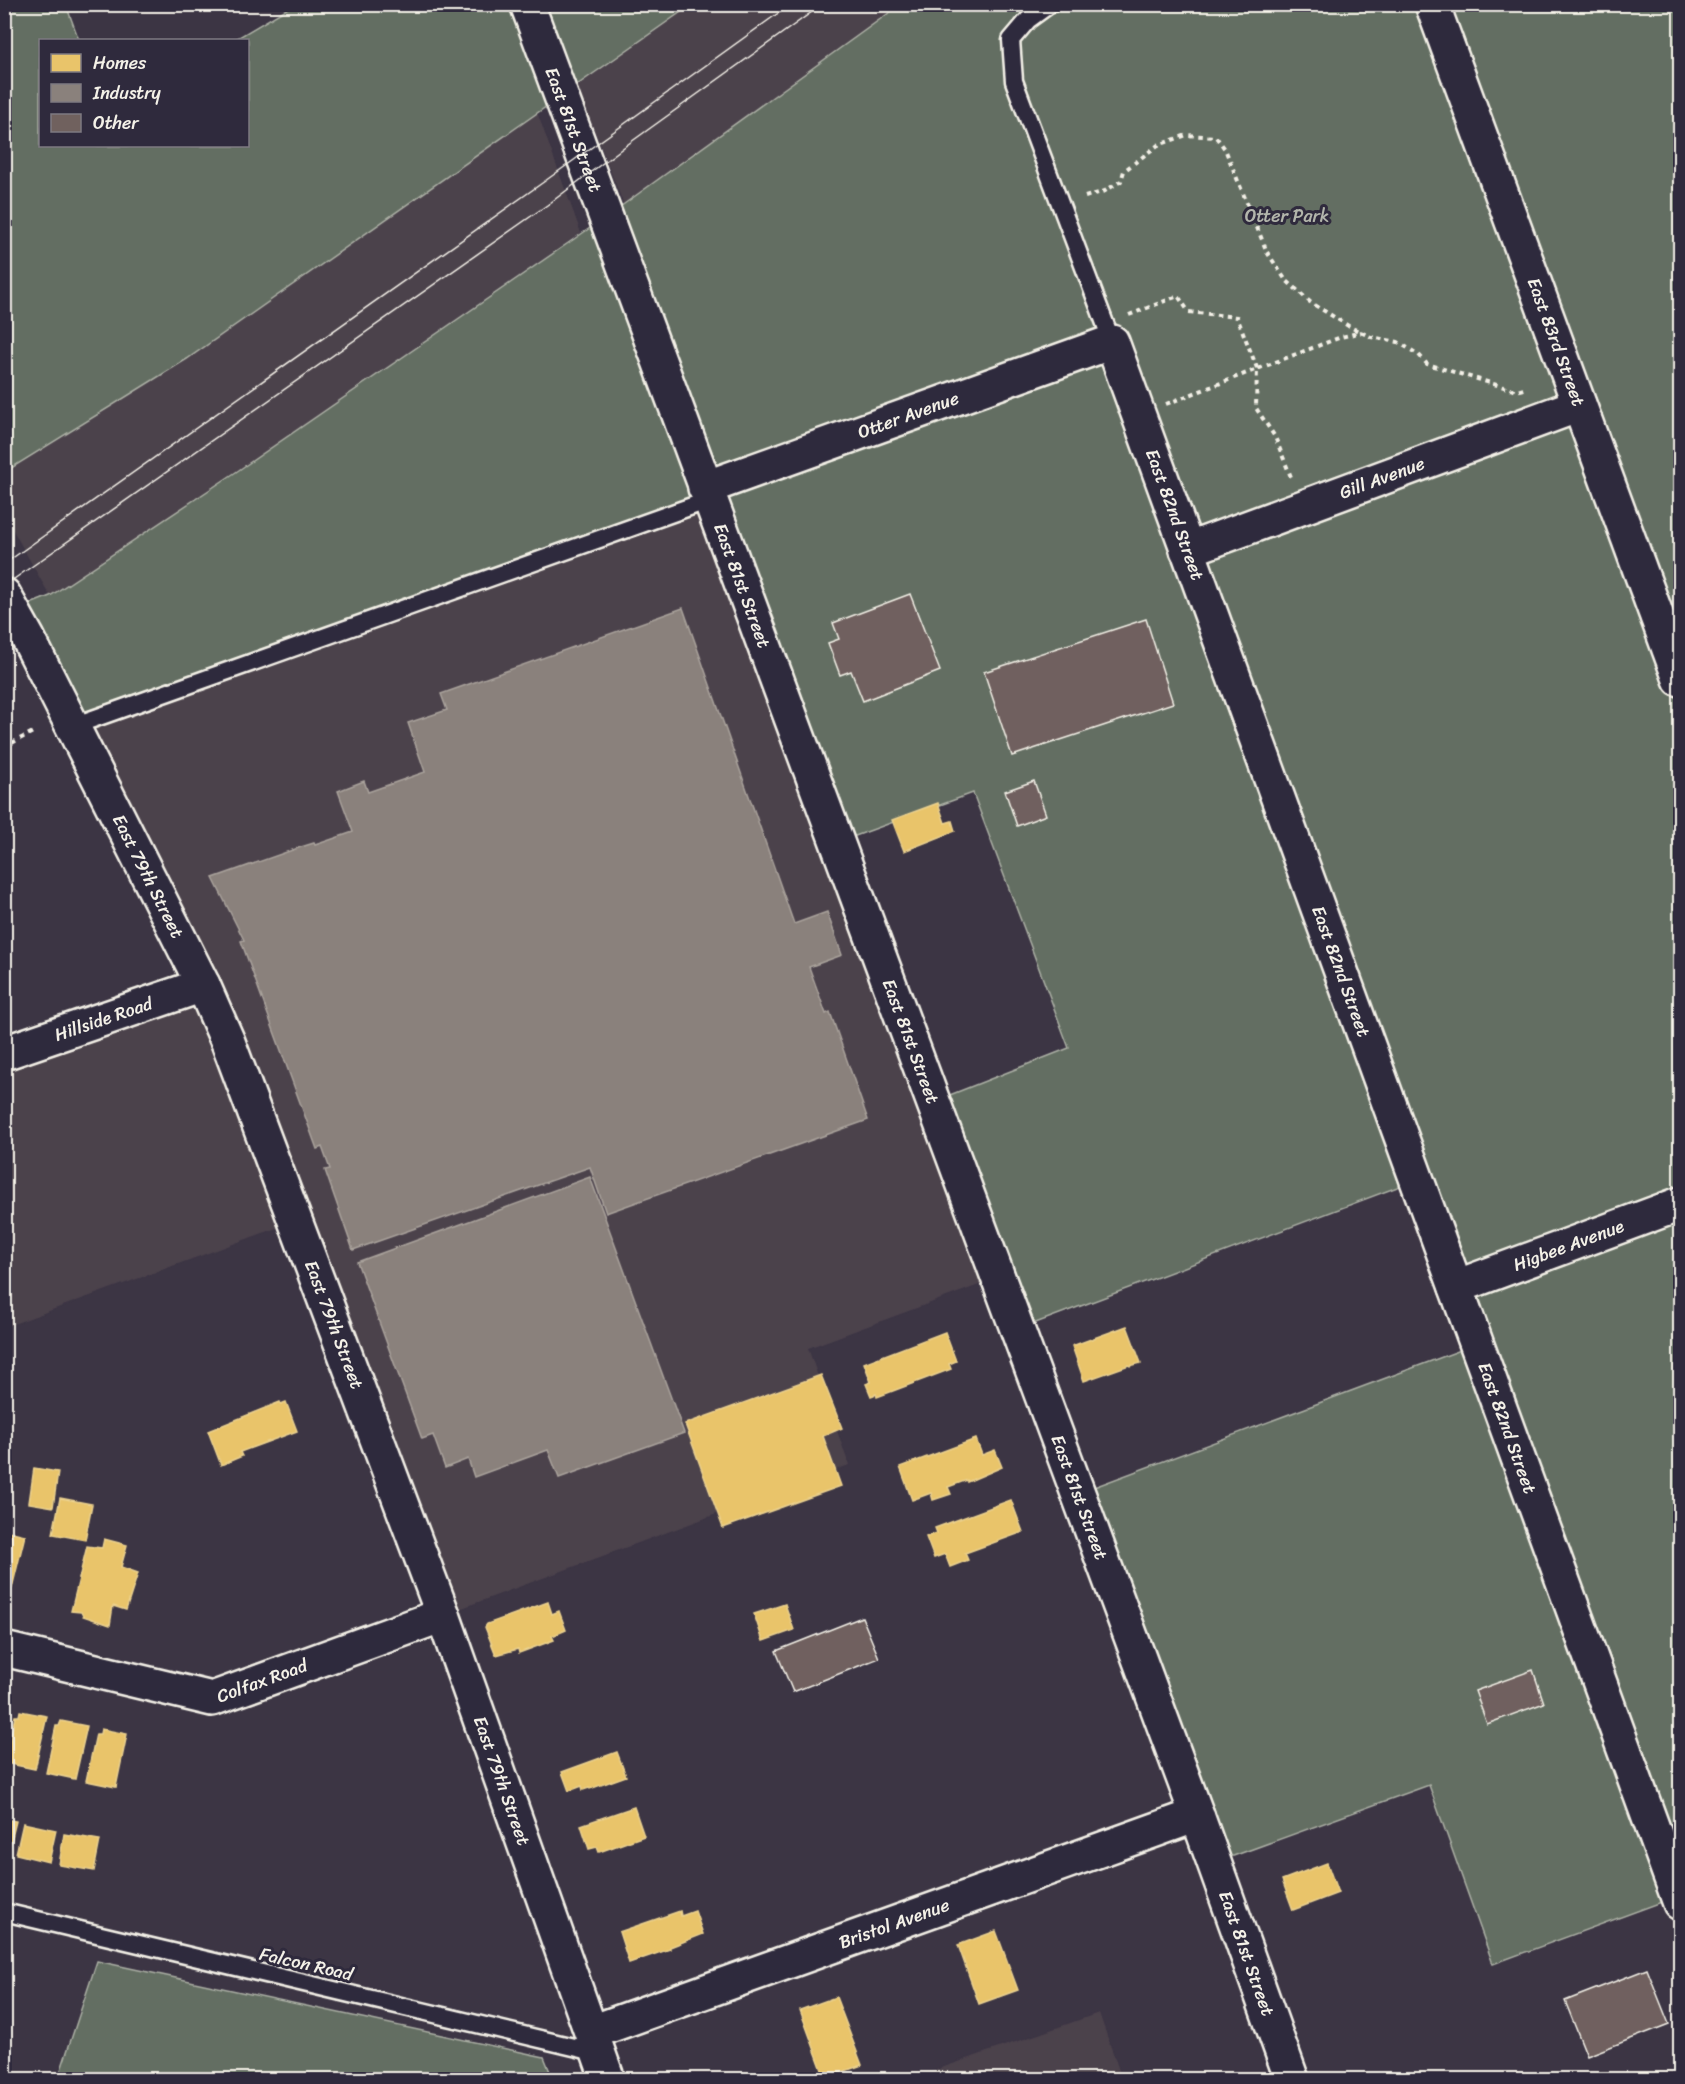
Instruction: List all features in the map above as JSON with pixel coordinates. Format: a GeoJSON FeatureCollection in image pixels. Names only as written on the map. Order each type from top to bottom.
{"type":"FeatureCollection","features":[{"type":"Feature","properties":{"kind":"street","name":"East 81st Street"},"geometry":{"type":"LineString","coordinates":[[527,4],[1197,1815],[1292,2079]]}},
{"type":"Feature","properties":{"kind":"street","name":"East 83rd Street"},"geometry":{"type":"LineString","coordinates":[[1432,4],[1680,679]]}},
{"type":"Feature","properties":{"kind":"street","name":"Otter Avenue"},"geometry":{"type":"LineString","coordinates":[[707,494],[1112,342]]}},
{"type":"Feature","properties":{"kind":"street","name":"East 82nd Street"},"geometry":{"type":"LineString","coordinates":[[1112,342],[1680,1903]]}},
{"type":"Feature","properties":{"kind":"street","name":"Gill Avenue"},"geometry":{"type":"LineString","coordinates":[[1186,550],[1579,405]]}},
{"type":"Feature","properties":{"kind":"street","name":"East 79th Street"},"geometry":{"type":"LineString","coordinates":[[4,595],[73,726],[203,985],[228,1042],[443,1615],[600,2055]]}},
{"type":"Feature","properties":{"kind":"street","name":"Hillside Road"},"geometry":{"type":"LineString","coordinates":[[4,1053],[203,985]]}},
{"type":"Feature","properties":{"kind":"street","name":"Higbee Avenue"},"geometry":{"type":"LineString","coordinates":[[1456,1287],[1680,1204]]}},
{"type":"Feature","properties":{"kind":"street","name":"Colfax Road"},"geometry":{"type":"LineString","coordinates":[[4,1649],[212,1699],[443,1615]]}},
{"type":"Feature","properties":{"kind":"street","name":"Bristol Avenue"},"geometry":{"type":"LineString","coordinates":[[600,2055],[1197,1815]]}},
{"type":"Feature","properties":{"kind":"lane","name":"East 82nd Street"},"geometry":{"type":"LineString","coordinates":[[1050,4],[1028,20],[1011,40],[1014,81],[1112,342]]}},
{"type":"Feature","properties":{"kind":"lane"},"geometry":{"type":"LineString","coordinates":[[73,726],[707,494]]}},
{"type":"Feature","properties":{"kind":"lane","name":"Falcon Road"},"geometry":{"type":"LineString","coordinates":[[4,1912],[600,2055]]}},
{"type":"Feature","properties":{"kind":"path"},"geometry":{"type":"LineString","coordinates":[[1085,197],[1105,191],[1121,182],[1124,171],[1158,145],[1187,135],[1216,136],[1225,149],[1266,252],[1286,279],[1310,302],[1371,337],[1398,342],[1419,355],[1427,364],[1517,391],[1533,386]]}},
{"type":"Feature","properties":{"kind":"path"},"geometry":{"type":"LineString","coordinates":[[1129,315],[1178,296],[1189,312],[1238,317],[1257,368],[1256,408],[1275,437],[1294,485]]}},
{"type":"Feature","properties":{"kind":"path"},"geometry":{"type":"LineString","coordinates":[[1163,405],[1341,337],[1362,332]]}},
{"type":"Feature","properties":{"kind":"path"},"geometry":{"type":"LineString","coordinates":[[4,747],[33,732]]}},
{"type":"Feature","properties":{"kind":"shaded area"},"geometry":{"type":"Polygon","coordinates":[[[691,5],[907,5],[625,208],[577,86],[691,5]]]}},
{"type":"Feature","properties":{"kind":"shaded area"},"geometry":{"type":"Polygon","coordinates":[[[537,112],[581,233],[236,472],[50,596],[5,516],[4,472],[187,359],[537,112]]]}},
{"type":"Feature","properties":{"kind":"shaded area"},"geometry":{"type":"Polygon","coordinates":[[[709,500],[998,1278],[808,1348],[849,1465],[443,1615],[296,1221],[5,1327],[5,1053],[203,984],[73,726],[709,500]]]}},
{"type":"Feature","properties":{"kind":"shaded area"},"geometry":{"type":"Polygon","coordinates":[[[1099,2013],[1122,2079],[910,2079],[1099,2013]]]}},
{"type":"Feature","properties":{"kind":"green space"},"geometry":{"type":"Polygon","coordinates":[[[5,5],[66,5],[79,39],[39,39],[39,147],[249,147],[249,39],[236,39],[293,5],[691,5],[187,359],[5,472],[5,5]]]}},
{"type":"Feature","properties":{"kind":"green space","name":"Otter Park"},"geometry":{"type":"Polygon","coordinates":[[[900,5],[1680,5],[1680,1903],[1678,1896],[1493,1964],[1429,1785],[1214,1863],[1078,1493],[1477,1344],[1416,1180],[1017,1330],[932,1102],[1069,1048],[973,793],[836,843],[709,500],[73,726],[13,611],[50,596],[236,472],[606,217],[900,5]]]}},
{"type":"Feature","properties":{"kind":"green space"},"geometry":{"type":"Polygon","coordinates":[[[97,1961],[544,2057],[553,2079],[58,2079],[97,1961]]]}},
{"type":"Feature","properties":{"kind":"building: Homes"},"geometry":{"type":"Polygon","coordinates":[[[938,803],[945,823],[952,821],[955,831],[904,851],[892,820],[938,803]]]}},
{"type":"Feature","properties":{"kind":"building: Homes"},"geometry":{"type":"Polygon","coordinates":[[[1127,1326],[1141,1363],[1084,1381],[1072,1346],[1127,1326]]]}},
{"type":"Feature","properties":{"kind":"building: Homes"},"geometry":{"type":"Polygon","coordinates":[[[945,1332],[956,1361],[949,1364],[951,1369],[877,1397],[876,1394],[871,1396],[866,1384],[871,1382],[864,1363],[945,1332]]]}},
{"type":"Feature","properties":{"kind":"building: Homes"},"geometry":{"type":"Polygon","coordinates":[[[821,1375],[842,1428],[823,1436],[841,1486],[723,1528],[685,1424],[821,1375]]]}},
{"type":"Feature","properties":{"kind":"building: Homes"},"geometry":{"type":"Polygon","coordinates":[[[280,1402],[281,1404],[286,1402],[297,1431],[240,1452],[242,1456],[221,1465],[208,1431],[280,1402]]]}},
{"type":"Feature","properties":{"kind":"building: Homes"},"geometry":{"type":"Polygon","coordinates":[[[976,1439],[982,1455],[995,1450],[1002,1467],[967,1482],[967,1480],[948,1487],[951,1494],[933,1500],[931,1493],[912,1500],[900,1467],[976,1439]]]}},
{"type":"Feature","properties":{"kind":"building: Homes"},"geometry":{"type":"Polygon","coordinates":[[[34,1468],[58,1472],[53,1507],[29,1503],[34,1468]]]}},
{"type":"Feature","properties":{"kind":"building: Homes"},"geometry":{"type":"Polygon","coordinates":[[[60,1498],[92,1504],[85,1540],[53,1534],[60,1498]]]}},
{"type":"Feature","properties":{"kind":"building: Homes"},"geometry":{"type":"Polygon","coordinates":[[[1011,1500],[1023,1532],[965,1553],[968,1560],[950,1567],[945,1554],[934,1558],[926,1537],[937,1533],[935,1528],[1011,1500]]]}},
{"type":"Feature","properties":{"kind":"building: Homes"},"geometry":{"type":"Polygon","coordinates":[[[4,1530],[25,1535],[12,1588],[8,1586],[6,1595],[4,1530]]]}},
{"type":"Feature","properties":{"kind":"building: Homes"},"geometry":{"type":"Polygon","coordinates":[[[104,1539],[127,1545],[121,1567],[138,1573],[126,1610],[113,1606],[110,1625],[83,1616],[81,1612],[71,1611],[87,1546],[102,1548],[104,1539]]]}},
{"type":"Feature","properties":{"kind":"building: Homes"},"geometry":{"type":"Polygon","coordinates":[[[548,1602],[552,1614],[559,1611],[566,1630],[552,1636],[554,1640],[519,1653],[518,1649],[496,1655],[485,1627],[487,1624],[548,1602]]]}},
{"type":"Feature","properties":{"kind":"building: Homes"},"geometry":{"type":"Polygon","coordinates":[[[785,1604],[794,1630],[763,1641],[754,1614],[785,1604]]]}},
{"type":"Feature","properties":{"kind":"building: Homes"},"geometry":{"type":"Polygon","coordinates":[[[20,1711],[47,1716],[35,1769],[5,1763],[15,1716],[19,1716],[20,1711]]]}},
{"type":"Feature","properties":{"kind":"building: Homes"},"geometry":{"type":"Polygon","coordinates":[[[61,1721],[87,1726],[75,1779],[46,1773],[56,1726],[59,1726],[61,1721]]]}},
{"type":"Feature","properties":{"kind":"building: Homes"},"geometry":{"type":"Polygon","coordinates":[[[101,1729],[127,1734],[116,1787],[86,1781],[96,1734],[100,1734],[101,1729]]]}},
{"type":"Feature","properties":{"kind":"building: Homes"},"geometry":{"type":"Polygon","coordinates":[[[617,1752],[626,1776],[590,1789],[583,1790],[582,1786],[569,1791],[562,1772],[617,1752]]]}},
{"type":"Feature","properties":{"kind":"building: Homes"},"geometry":{"type":"Polygon","coordinates":[[[634,1807],[644,1836],[599,1852],[597,1847],[589,1849],[581,1825],[634,1807]]]}},
{"type":"Feature","properties":{"kind":"building: Homes"},"geometry":{"type":"Polygon","coordinates":[[[4,1819],[16,1821],[8,1853],[4,1852],[4,1819]]]}},
{"type":"Feature","properties":{"kind":"building: Homes"},"geometry":{"type":"Polygon","coordinates":[[[23,1823],[56,1830],[49,1862],[16,1854],[23,1823]]]}},
{"type":"Feature","properties":{"kind":"building: Homes"},"geometry":{"type":"Polygon","coordinates":[[[64,1834],[100,1840],[94,1871],[59,1865],[64,1834]]]}},
{"type":"Feature","properties":{"kind":"building: Homes"},"geometry":{"type":"Polygon","coordinates":[[[1327,1863],[1338,1893],[1293,1910],[1282,1880],[1327,1863]]]}},
{"type":"Feature","properties":{"kind":"building: Homes"},"geometry":{"type":"Polygon","coordinates":[[[680,1911],[681,1916],[695,1911],[703,1934],[670,1947],[670,1949],[629,1963],[619,1932],[680,1911]]]}},
{"type":"Feature","properties":{"kind":"building: Homes"},"geometry":{"type":"Polygon","coordinates":[[[996,1931],[1018,1990],[979,2004],[958,1945],[996,1931]]]}},
{"type":"Feature","properties":{"kind":"building: Homes"},"geometry":{"type":"Polygon","coordinates":[[[836,1997],[862,2065],[825,2078],[800,2010],[836,1997]]]}},
{"type":"Feature","properties":{"kind":"building: Industry"},"geometry":{"type":"Polygon","coordinates":[[[683,608],[794,924],[827,912],[842,955],[809,967],[826,1014],[830,1012],[868,1120],[606,1213],[590,1167],[353,1250],[325,1170],[330,1169],[322,1147],[317,1149],[241,941],[244,940],[213,878],[301,847],[314,843],[315,845],[353,832],[338,791],[364,781],[368,792],[425,772],[408,723],[447,710],[441,694],[683,608]]]}},
{"type":"Feature","properties":{"kind":"building: Industry"},"geometry":{"type":"Polygon","coordinates":[[[590,1177],[684,1433],[559,1478],[548,1450],[474,1477],[468,1459],[445,1468],[433,1435],[422,1439],[357,1262],[590,1177]]]}},
{"type":"Feature","properties":{"kind":"building: Other"},"geometry":{"type":"Polygon","coordinates":[[[910,594],[940,671],[863,701],[851,671],[840,675],[828,643],[839,639],[833,623],[910,594]]]}},
{"type":"Feature","properties":{"kind":"building: Other"},"geometry":{"type":"Polygon","coordinates":[[[1146,619],[1173,703],[1012,756],[984,672],[1146,619]]]}},
{"type":"Feature","properties":{"kind":"building: Other"},"geometry":{"type":"Polygon","coordinates":[[[1034,781],[1046,815],[1017,826],[1005,791],[1034,781]]]}},
{"type":"Feature","properties":{"kind":"building: Other"},"geometry":{"type":"Polygon","coordinates":[[[862,1617],[879,1658],[793,1692],[776,1651],[862,1617]]]}},
{"type":"Feature","properties":{"kind":"building: Other"},"geometry":{"type":"Polygon","coordinates":[[[1533,1670],[1544,1703],[1487,1724],[1475,1691],[1533,1670]]]}},
{"type":"Feature","properties":{"kind":"building: Other"},"geometry":{"type":"Polygon","coordinates":[[[1647,1969],[1669,2024],[1587,2056],[1565,2001],[1647,1969]]]}},
{"type":"Feature","properties":{"kind":"tram line"},"geometry":{"type":"LineString","coordinates":[[4,564],[791,4]]}},
{"type":"Feature","properties":{"kind":"tram line"},"geometry":{"type":"LineString","coordinates":[[4,586],[550,203],[823,4]]}}]}
